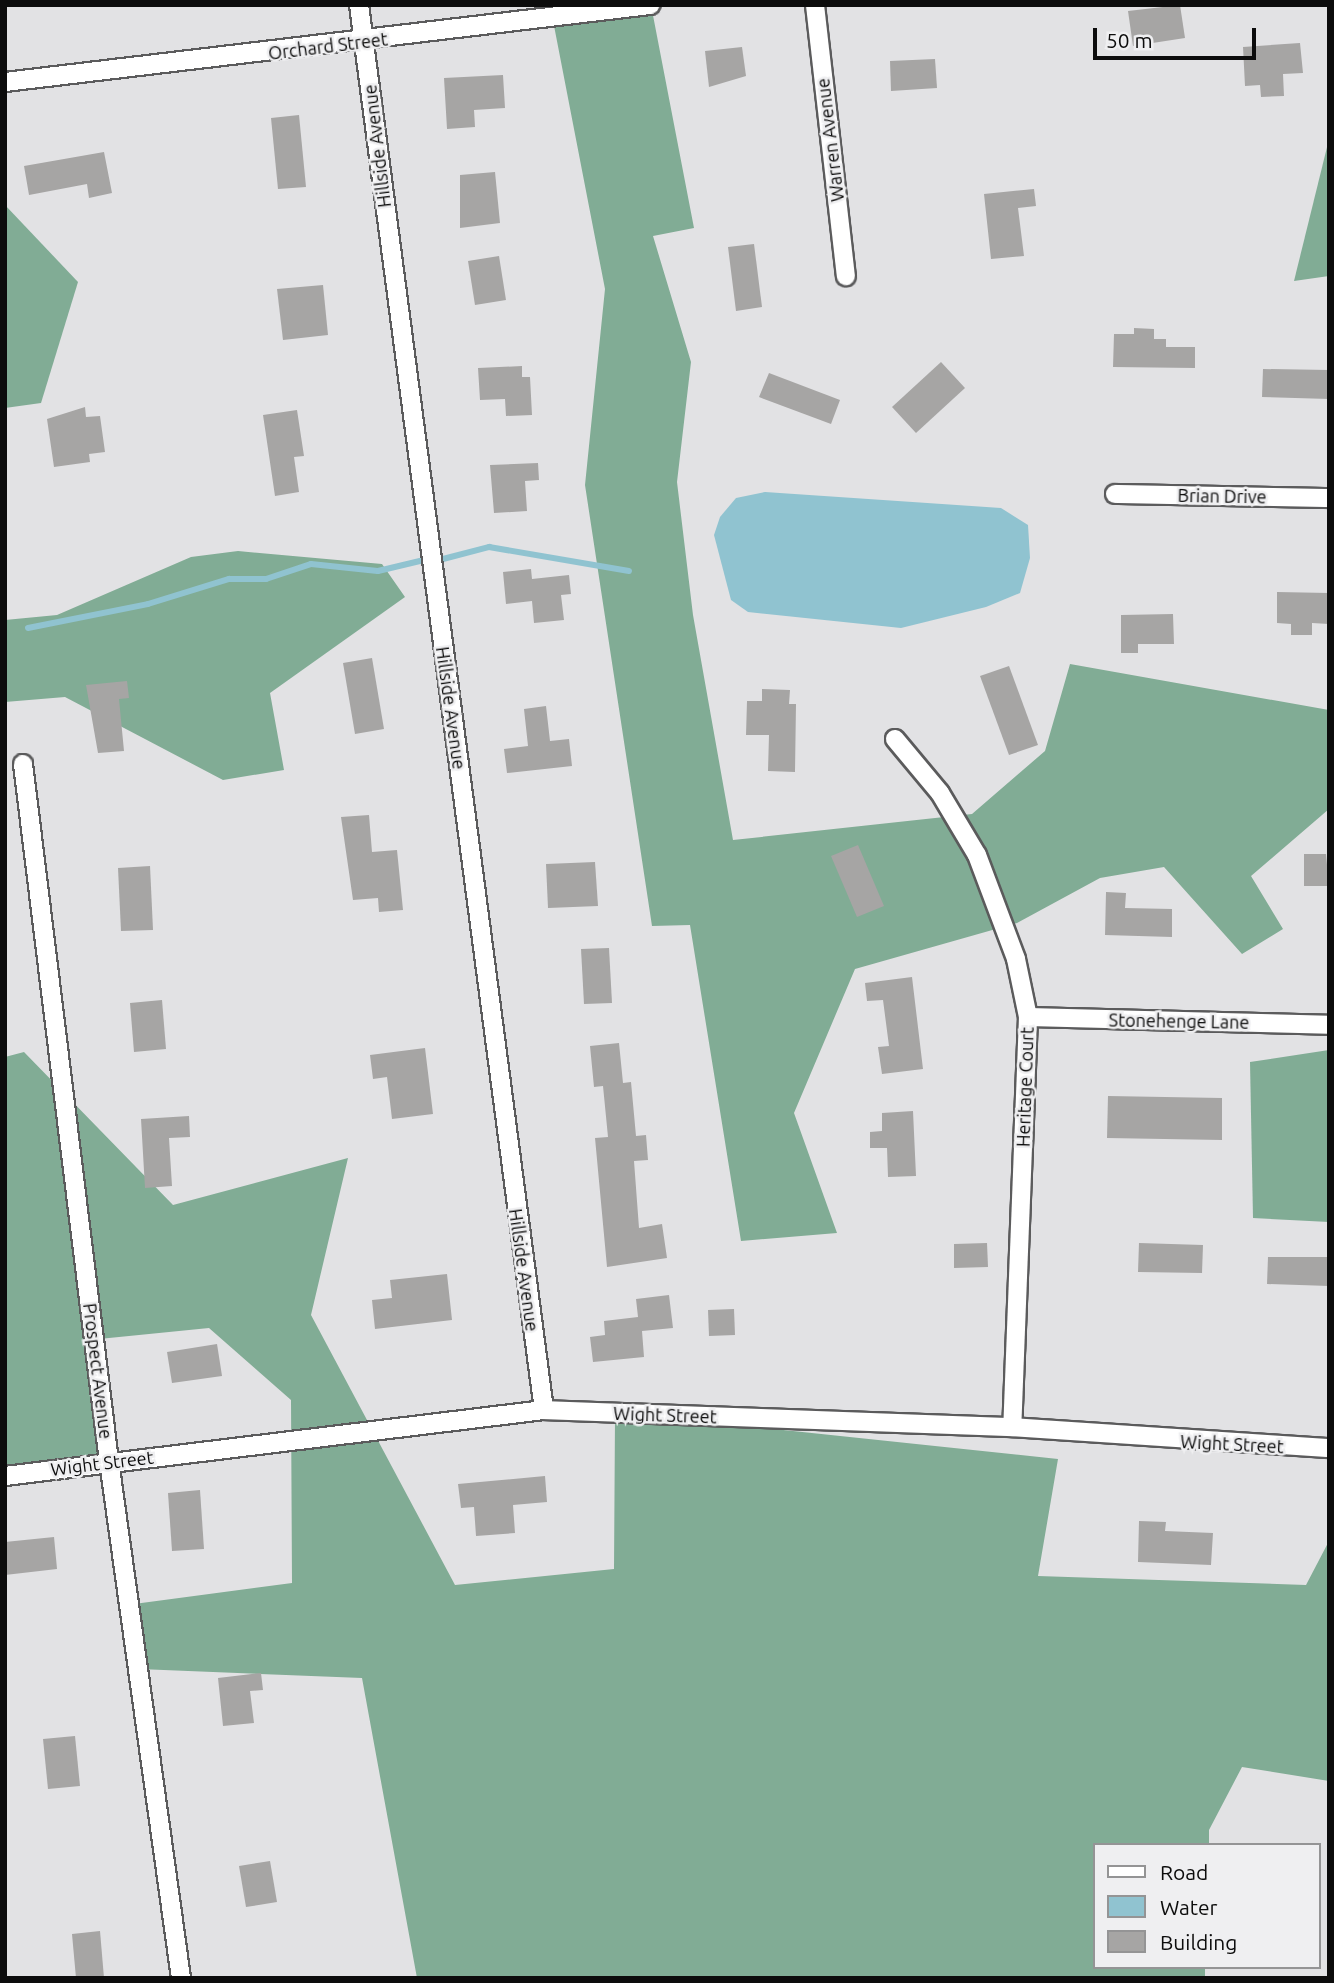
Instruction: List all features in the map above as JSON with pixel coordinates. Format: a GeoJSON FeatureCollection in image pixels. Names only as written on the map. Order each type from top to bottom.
{"type":"FeatureCollection","features":[{"type":"Feature","properties":{"kind":"street","name":"Hillside Avenue"},"geometry":{"type":"LineString","coordinates":[[359,5],[544,1410]]}},
{"type":"Feature","properties":{"kind":"street","name":"Orchard Street"},"geometry":{"type":"LineString","coordinates":[[5,82],[364,42],[650,5]]}},
{"type":"Feature","properties":{"kind":"street","name":"Warren Avenue"},"geometry":{"type":"LineString","coordinates":[[815,5],[846,276]]}},
{"type":"Feature","properties":{"kind":"street","name":"Brian Drive"},"geometry":{"type":"LineString","coordinates":[[1115,494],[1329,498]]}},
{"type":"Feature","properties":{"kind":"street","name":"Heritage Court"},"geometry":{"type":"LineString","coordinates":[[895,739],[940,793],[977,855],[1016,959],[1028,1017],[1012,1427]]}},
{"type":"Feature","properties":{"kind":"street","name":"Prospect Avenue"},"geometry":{"type":"LineString","coordinates":[[23,764],[109,1461],[181,1978]]}},
{"type":"Feature","properties":{"kind":"street","name":"Stonehenge Lane"},"geometry":{"type":"LineString","coordinates":[[1028,1017],[1329,1025]]}},
{"type":"Feature","properties":{"kind":"street","name":"Wight Street"},"geometry":{"type":"LineString","coordinates":[[5,1476],[109,1461],[544,1410],[1012,1427],[1329,1448]]}},
{"type":"Feature","properties":{"kind":"green space"},"geometry":{"type":"Polygon","coordinates":[[[550,5],[651,5],[694,228],[653,236],[691,362],[677,482],[693,615],[733,840],[972,814],[1045,751],[1070,664],[1329,710],[1329,809],[1251,876],[1283,929],[1242,954],[1164,867],[1100,878],[1017,923],[855,969],[794,1113],[837,1233],[741,1241],[690,925],[652,926],[585,485],[605,289],[550,5]]]}},
{"type":"Feature","properties":{"kind":"green space"},"geometry":{"type":"Polygon","coordinates":[[[1329,139],[1329,276],[1294,281],[1329,139]]]}},
{"type":"Feature","properties":{"kind":"green space"},"geometry":{"type":"Polygon","coordinates":[[[5,205],[78,282],[41,403],[5,408],[5,205]]]}},
{"type":"Feature","properties":{"kind":"green space"},"geometry":{"type":"Polygon","coordinates":[[[238,551],[382,564],[405,597],[270,693],[284,770],[223,780],[65,697],[5,702],[5,620],[57,615],[191,557],[238,551]]]}},
{"type":"Feature","properties":{"kind":"green space"},"geometry":{"type":"Polygon","coordinates":[[[1329,1050],[1329,1222],[1253,1218],[1250,1062],[1329,1050]]]}},
{"type":"Feature","properties":{"kind":"green space"},"geometry":{"type":"Polygon","coordinates":[[[24,1052],[173,1205],[348,1158],[311,1315],[455,1585],[614,1569],[615,1417],[650,1416],[1058,1459],[1038,1576],[1306,1585],[1329,1541],[1329,1781],[1242,1767],[1209,1830],[1209,1843],[1092,1843],[1092,1969],[1205,1969],[1205,1978],[417,1978],[362,1678],[139,1669],[134,1604],[292,1583],[291,1400],[209,1328],[99,1339],[117,1467],[5,1479],[5,1057],[24,1052]]]}},
{"type":"Feature","properties":{"kind":"water"},"geometry":{"type":"Polygon","coordinates":[[[765,492],[1001,508],[1028,525],[1030,558],[1020,593],[986,607],[901,628],[748,612],[731,600],[714,535],[720,517],[736,498],[765,492]]]}},
{"type":"Feature","properties":{"kind":"building"},"geometry":{"type":"Polygon","coordinates":[[[1180,5],[1185,38],[1133,46],[1128,11],[1180,5]]]}},
{"type":"Feature","properties":{"kind":"building"},"geometry":{"type":"Polygon","coordinates":[[[1300,43],[1303,73],[1283,74],[1284,96],[1261,97],[1260,85],[1245,86],[1243,47],[1300,43]]]}},
{"type":"Feature","properties":{"kind":"building"},"geometry":{"type":"Polygon","coordinates":[[[742,47],[746,76],[709,87],[705,51],[742,47]]]}},
{"type":"Feature","properties":{"kind":"building"},"geometry":{"type":"Polygon","coordinates":[[[935,59],[937,88],[891,91],[890,61],[935,59]]]}},
{"type":"Feature","properties":{"kind":"building"},"geometry":{"type":"Polygon","coordinates":[[[503,75],[505,108],[474,110],[475,127],[447,129],[444,78],[503,75]]]}},
{"type":"Feature","properties":{"kind":"building"},"geometry":{"type":"Polygon","coordinates":[[[299,115],[306,187],[278,189],[271,118],[299,115]]]}},
{"type":"Feature","properties":{"kind":"building"},"geometry":{"type":"Polygon","coordinates":[[[104,152],[112,193],[89,198],[87,184],[29,195],[24,166],[104,152]]]}},
{"type":"Feature","properties":{"kind":"building"},"geometry":{"type":"Polygon","coordinates":[[[495,172],[500,223],[460,228],[460,175],[495,172]]]}},
{"type":"Feature","properties":{"kind":"building"},"geometry":{"type":"Polygon","coordinates":[[[1034,189],[1036,206],[1018,208],[1024,256],[991,259],[984,194],[1034,189]]]}},
{"type":"Feature","properties":{"kind":"building"},"geometry":{"type":"Polygon","coordinates":[[[754,244],[762,307],[736,311],[728,247],[754,244]]]}},
{"type":"Feature","properties":{"kind":"building"},"geometry":{"type":"Polygon","coordinates":[[[499,256],[506,300],[475,305],[468,261],[499,256]]]}},
{"type":"Feature","properties":{"kind":"building"},"geometry":{"type":"Polygon","coordinates":[[[323,285],[328,335],[283,340],[277,289],[323,285]]]}},
{"type":"Feature","properties":{"kind":"building"},"geometry":{"type":"Polygon","coordinates":[[[1134,328],[1154,329],[1154,339],[1166,339],[1166,347],[1195,347],[1195,368],[1113,367],[1114,334],[1134,334],[1134,328]]]}},
{"type":"Feature","properties":{"kind":"building"},"geometry":{"type":"Polygon","coordinates":[[[941,362],[965,388],[916,433],[892,407],[941,362]]]}},
{"type":"Feature","properties":{"kind":"building"},"geometry":{"type":"Polygon","coordinates":[[[522,366],[522,377],[530,377],[532,415],[506,416],[505,399],[480,400],[478,368],[522,366]]]}},
{"type":"Feature","properties":{"kind":"building"},"geometry":{"type":"Polygon","coordinates":[[[1263,369],[1329,370],[1329,399],[1262,397],[1263,369]]]}},
{"type":"Feature","properties":{"kind":"building"},"geometry":{"type":"Polygon","coordinates":[[[769,373],[840,400],[831,424],[759,397],[769,373]]]}},
{"type":"Feature","properties":{"kind":"building"},"geometry":{"type":"Polygon","coordinates":[[[85,407],[86,417],[100,416],[105,452],[89,454],[90,462],[54,467],[47,419],[85,407]]]}},
{"type":"Feature","properties":{"kind":"building"},"geometry":{"type":"Polygon","coordinates":[[[297,410],[304,456],[294,457],[299,492],[275,496],[263,415],[297,410]]]}},
{"type":"Feature","properties":{"kind":"building"},"geometry":{"type":"Polygon","coordinates":[[[538,463],[539,480],[525,481],[527,511],[494,513],[490,465],[538,463]]]}},
{"type":"Feature","properties":{"kind":"building"},"geometry":{"type":"Polygon","coordinates":[[[531,569],[532,579],[569,575],[571,594],[561,595],[564,620],[534,623],[532,601],[506,604],[503,572],[531,569]]]}},
{"type":"Feature","properties":{"kind":"building"},"geometry":{"type":"Polygon","coordinates":[[[1277,592],[1329,593],[1329,624],[1312,623],[1312,635],[1291,635],[1291,624],[1277,623],[1277,592]]]}},
{"type":"Feature","properties":{"kind":"building"},"geometry":{"type":"Polygon","coordinates":[[[1173,614],[1174,644],[1138,644],[1138,653],[1121,653],[1121,615],[1173,614]]]}},
{"type":"Feature","properties":{"kind":"building"},"geometry":{"type":"Polygon","coordinates":[[[372,658],[384,729],[355,734],[343,663],[372,658]]]}},
{"type":"Feature","properties":{"kind":"building"},"geometry":{"type":"Polygon","coordinates":[[[1009,666],[1038,745],[1009,755],[980,676],[1009,666]]]}},
{"type":"Feature","properties":{"kind":"building"},"geometry":{"type":"Polygon","coordinates":[[[127,681],[129,698],[119,699],[124,751],[98,753],[86,685],[127,681]]]}},
{"type":"Feature","properties":{"kind":"building"},"geometry":{"type":"Polygon","coordinates":[[[762,689],[790,690],[789,704],[796,704],[795,772],[768,771],[769,735],[746,735],[747,701],[762,701],[762,689]]]}},
{"type":"Feature","properties":{"kind":"building"},"geometry":{"type":"Polygon","coordinates":[[[546,706],[550,741],[569,739],[572,766],[507,773],[504,749],[528,746],[524,709],[546,706]]]}},
{"type":"Feature","properties":{"kind":"building"},"geometry":{"type":"Polygon","coordinates":[[[369,815],[372,852],[397,850],[403,910],[379,912],[378,898],[353,900],[341,817],[369,815]]]}},
{"type":"Feature","properties":{"kind":"building"},"geometry":{"type":"Polygon","coordinates":[[[858,845],[884,906],[857,917],[831,856],[858,845]]]}},
{"type":"Feature","properties":{"kind":"building"},"geometry":{"type":"Polygon","coordinates":[[[1304,854],[1326,854],[1329,886],[1304,886],[1304,854]]]}},
{"type":"Feature","properties":{"kind":"building"},"geometry":{"type":"Polygon","coordinates":[[[595,862],[598,906],[548,908],[546,864],[595,862]]]}},
{"type":"Feature","properties":{"kind":"building"},"geometry":{"type":"Polygon","coordinates":[[[150,866],[153,930],[121,931],[118,868],[150,866]]]}},
{"type":"Feature","properties":{"kind":"building"},"geometry":{"type":"Polygon","coordinates":[[[1106,892],[1126,893],[1125,908],[1172,909],[1172,937],[1105,935],[1106,892]]]}},
{"type":"Feature","properties":{"kind":"building"},"geometry":{"type":"Polygon","coordinates":[[[609,948],[612,1003],[584,1004],[581,949],[609,948]]]}},
{"type":"Feature","properties":{"kind":"building"},"geometry":{"type":"Polygon","coordinates":[[[912,977],[923,1069],[882,1074],[878,1047],[889,1046],[883,1000],[867,1001],[865,983],[912,977]]]}},
{"type":"Feature","properties":{"kind":"building"},"geometry":{"type":"Polygon","coordinates":[[[162,1000],[166,1049],[134,1052],[130,1003],[162,1000]]]}},
{"type":"Feature","properties":{"kind":"building"},"geometry":{"type":"Polygon","coordinates":[[[619,1043],[623,1083],[631,1082],[636,1136],[646,1135],[648,1160],[634,1161],[639,1228],[662,1224],[667,1258],[607,1267],[595,1138],[608,1137],[603,1086],[594,1087],[590,1046],[619,1043]]]}},
{"type":"Feature","properties":{"kind":"building"},"geometry":{"type":"Polygon","coordinates":[[[425,1048],[433,1114],[392,1119],[387,1077],[373,1079],[370,1055],[425,1048]]]}},
{"type":"Feature","properties":{"kind":"building"},"geometry":{"type":"Polygon","coordinates":[[[1108,1096],[1222,1098],[1222,1140],[1107,1138],[1108,1096]]]}},
{"type":"Feature","properties":{"kind":"building"},"geometry":{"type":"Polygon","coordinates":[[[913,1111],[916,1176],[888,1177],[887,1148],[870,1148],[870,1132],[882,1131],[882,1113],[913,1111]]]}},
{"type":"Feature","properties":{"kind":"building"},"geometry":{"type":"Polygon","coordinates":[[[189,1116],[190,1137],[169,1138],[172,1186],[145,1188],[141,1119],[189,1116]]]}},
{"type":"Feature","properties":{"kind":"building"},"geometry":{"type":"Polygon","coordinates":[[[987,1243],[988,1267],[954,1268],[954,1244],[987,1243]]]}},
{"type":"Feature","properties":{"kind":"building"},"geometry":{"type":"Polygon","coordinates":[[[1139,1243],[1203,1245],[1202,1273],[1138,1272],[1139,1243]]]}},
{"type":"Feature","properties":{"kind":"building"},"geometry":{"type":"Polygon","coordinates":[[[1268,1257],[1329,1257],[1329,1286],[1267,1284],[1268,1257]]]}},
{"type":"Feature","properties":{"kind":"building"},"geometry":{"type":"Polygon","coordinates":[[[447,1274],[452,1320],[375,1329],[372,1300],[392,1298],[390,1280],[447,1274]]]}},
{"type":"Feature","properties":{"kind":"building"},"geometry":{"type":"Polygon","coordinates":[[[669,1295],[673,1328],[642,1331],[644,1357],[593,1362],[590,1337],[605,1335],[604,1321],[638,1317],[636,1299],[669,1295]]]}},
{"type":"Feature","properties":{"kind":"building"},"geometry":{"type":"Polygon","coordinates":[[[734,1309],[735,1335],[709,1336],[708,1310],[734,1309]]]}},
{"type":"Feature","properties":{"kind":"building"},"geometry":{"type":"Polygon","coordinates":[[[217,1344],[222,1376],[172,1383],[167,1352],[217,1344]]]}},
{"type":"Feature","properties":{"kind":"building"},"geometry":{"type":"Polygon","coordinates":[[[545,1476],[547,1502],[513,1505],[515,1533],[476,1536],[474,1507],[461,1508],[458,1484],[545,1476]]]}},
{"type":"Feature","properties":{"kind":"building"},"geometry":{"type":"Polygon","coordinates":[[[200,1490],[204,1549],[172,1551],[168,1493],[200,1490]]]}},
{"type":"Feature","properties":{"kind":"building"},"geometry":{"type":"Polygon","coordinates":[[[1139,1521],[1166,1522],[1165,1531],[1213,1533],[1211,1565],[1138,1562],[1139,1521]]]}},
{"type":"Feature","properties":{"kind":"building"},"geometry":{"type":"Polygon","coordinates":[[[54,1537],[57,1569],[5,1575],[5,1542],[54,1537]]]}},
{"type":"Feature","properties":{"kind":"building"},"geometry":{"type":"Polygon","coordinates":[[[261,1673],[263,1690],[250,1691],[254,1723],[223,1726],[218,1678],[261,1673]]]}},
{"type":"Feature","properties":{"kind":"building"},"geometry":{"type":"Polygon","coordinates":[[[75,1736],[80,1786],[48,1789],[43,1739],[75,1736]]]}},
{"type":"Feature","properties":{"kind":"building"},"geometry":{"type":"Polygon","coordinates":[[[270,1861],[277,1902],[246,1907],[239,1866],[270,1861]]]}},
{"type":"Feature","properties":{"kind":"building"},"geometry":{"type":"Polygon","coordinates":[[[100,1931],[104,1978],[76,1978],[72,1934],[100,1931]]]}},
{"type":"Feature","properties":{"kind":"waterway"},"geometry":{"type":"LineString","coordinates":[[443,559],[489,547],[629,571]]}},
{"type":"Feature","properties":{"kind":"waterway"},"geometry":{"type":"LineString","coordinates":[[28,628],[148,604],[229,579],[266,579],[311,564],[378,571],[420,561]]}}]}
